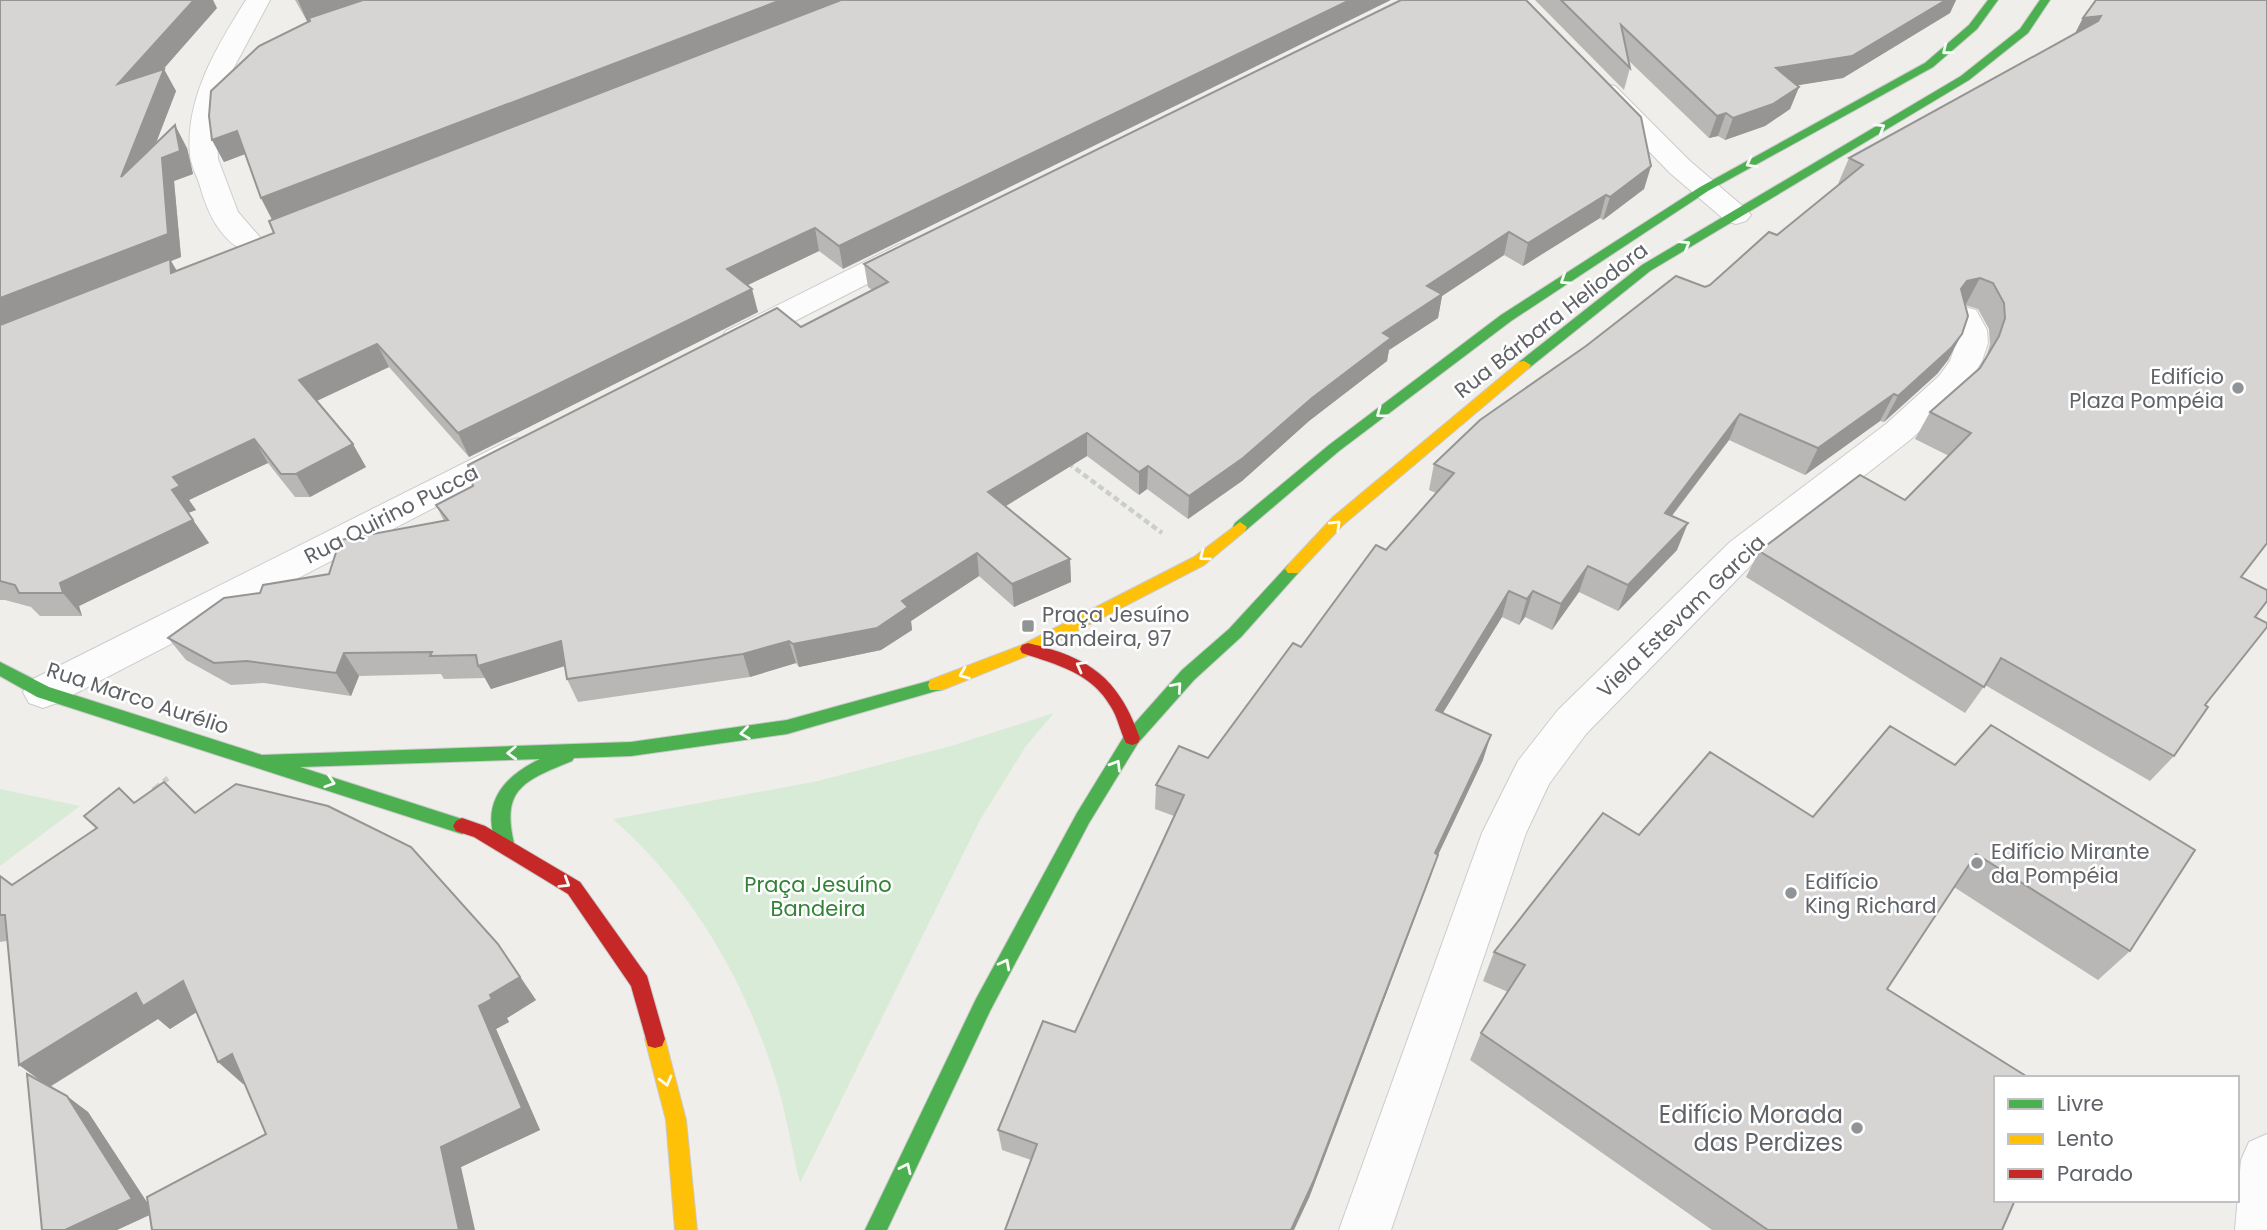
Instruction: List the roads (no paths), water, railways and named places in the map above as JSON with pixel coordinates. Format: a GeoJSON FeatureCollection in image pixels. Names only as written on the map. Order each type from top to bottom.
{"type":"FeatureCollection","features":[{"type":"Feature","properties":{"kind":"street"},"geometry":{"type":"LineString","coordinates":[[251,243],[227,223],[204,157],[204,121],[212,88],[224,60],[258,0]]}},
{"type":"Feature","properties":{"kind":"street","name":"Rua Bárbara Heliodora"},"geometry":{"type":"LineString","coordinates":[[1028,649],[1199,561],[1334,448],[1506,318],[1704,189],[1929,65],[1959,40],[1988,10],[1993,0]]}},
{"type":"Feature","properties":{"kind":"street","name":"Rua Bárbara Heliodora"},"geometry":{"type":"LineString","coordinates":[[1132,738],[1188,675],[1235,633],[1338,521],[1553,341],[1646,268],[1965,78],[2024,31],[2045,0]]}},
{"type":"Feature","properties":{"kind":"street"},"geometry":{"type":"LineString","coordinates":[[224,60],[263,47]]}},
{"type":"Feature","properties":{"kind":"street"},"geometry":{"type":"LineString","coordinates":[[1593,79],[1704,189],[1736,215]]}},
{"type":"Feature","properties":{"kind":"street"},"geometry":{"type":"LineString","coordinates":[[710,352],[933,239]]}},
{"type":"Feature","properties":{"kind":"street","name":"Viela Estevam Garcia"},"geometry":{"type":"LineString","coordinates":[[1365,1230],[1504,833],[1533,773],[1572,722],[1743,551],[1899,432],[1951,384],[1966,361],[1972,343],[1971,330],[1965,317]]}},
{"type":"Feature","properties":{"kind":"street","name":"Rua Quirino Pucca"},"geometry":{"type":"LineString","coordinates":[[43,692],[550,433]]}},
{"type":"Feature","properties":{"kind":"street"},"geometry":{"type":"LineString","coordinates":[[265,761],[631,749],[787,727],[920,691],[1028,649],[1072,661],[1096,675],[1114,692],[1127,715],[1132,738],[1083,818],[983,1006],[876,1230]]}},
{"type":"Feature","properties":{"kind":"street","name":"Rua Marco Aurélio"},"geometry":{"type":"LineString","coordinates":[[0,668],[43,692],[265,761]]}},
{"type":"Feature","properties":{"kind":"street"},"geometry":{"type":"LineString","coordinates":[[506,848],[498,829],[496,815],[498,803],[508,788],[536,767],[581,750]]}},
{"type":"Feature","properties":{"kind":"street"},"geometry":{"type":"LineString","coordinates":[[265,761],[480,831],[575,888],[640,982],[676,1120],[687,1230]]}},
{"type":"Feature","properties":{"kind":"street"},"geometry":{"type":"LineString","coordinates":[[2261,1230],[2267,1160]]}},
{"type":"Feature","properties":{"kind":"place","name":"Edifício Plaza Pompéia"},"geometry":{"type":"Point","coordinates":[2238,388]}},
{"type":"Feature","properties":{"kind":"place","name":"Praça Jesuíno Bandeira, 97"},"geometry":{"type":"Point","coordinates":[1028,626]}},
{"type":"Feature","properties":{"kind":"place","name":"Edifício Mirante da Pompéia"},"geometry":{"type":"Point","coordinates":[1977,863]}},
{"type":"Feature","properties":{"kind":"place","name":"Edifício King Richard"},"geometry":{"type":"Point","coordinates":[1791,893]}},
{"type":"Feature","properties":{"kind":"place","name":"Edifício Morada das Perdizes"},"geometry":{"type":"Point","coordinates":[1857,1128]}},
{"type":"Feature","properties":{"kind":"park label","name":"Praça Jesuíno Bandeira"},"geometry":{"type":"Point","coordinates":[818,896]}}]}
